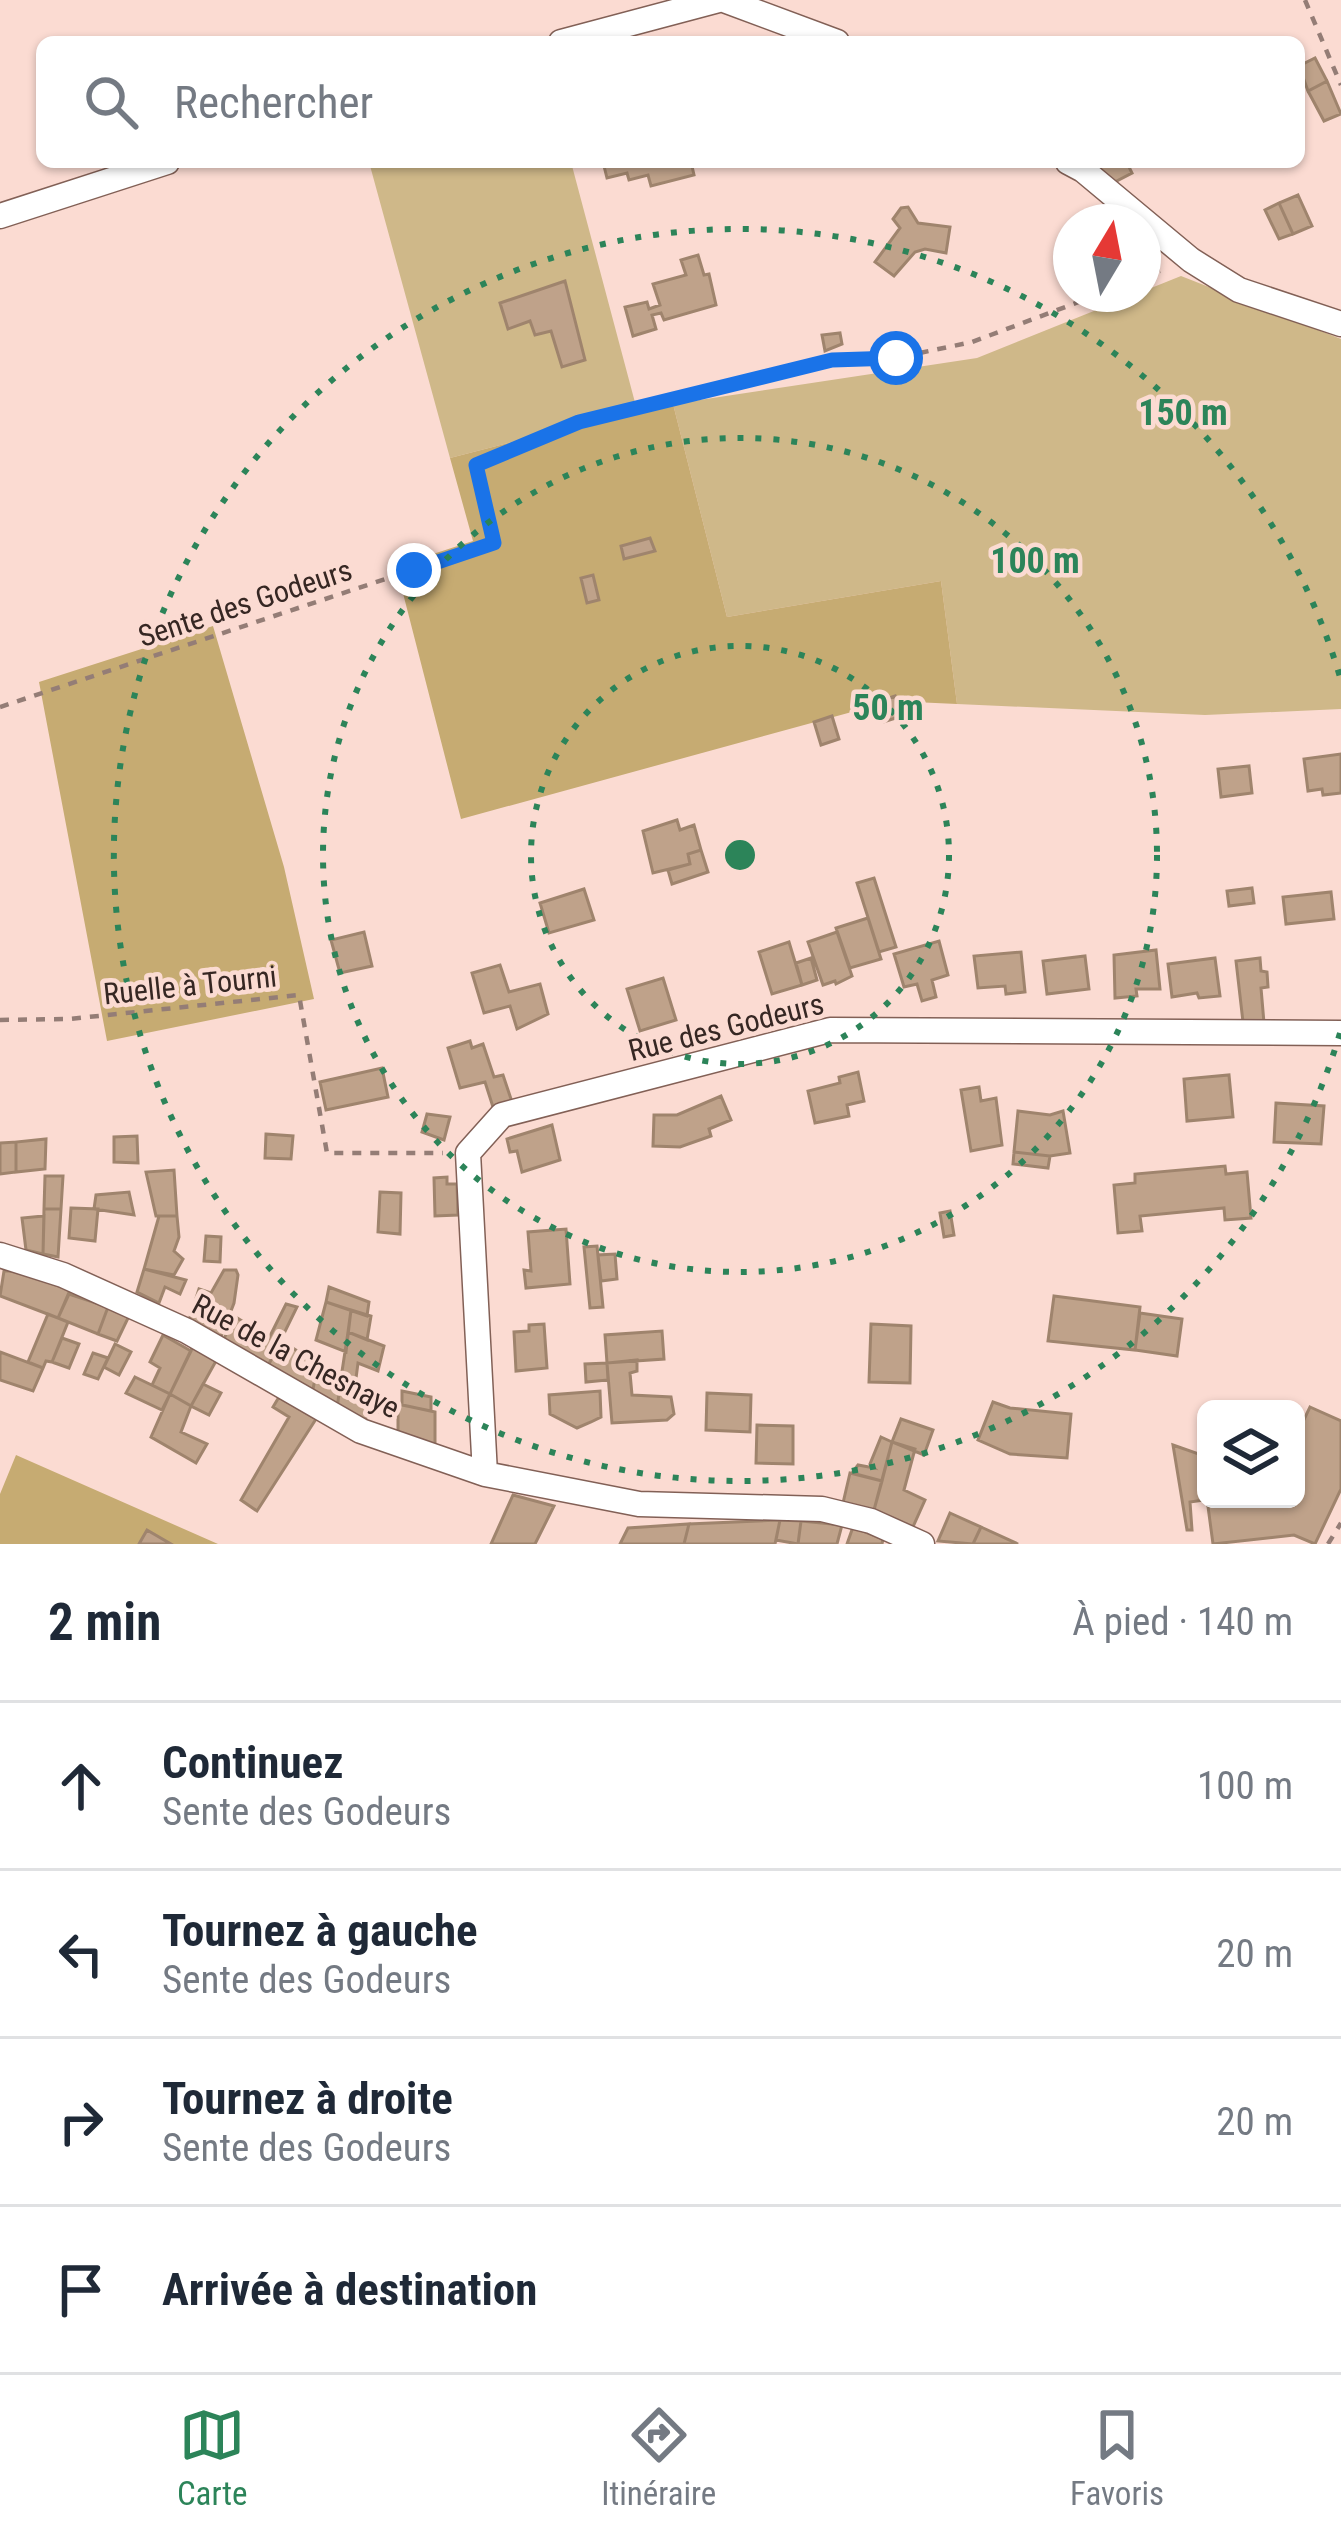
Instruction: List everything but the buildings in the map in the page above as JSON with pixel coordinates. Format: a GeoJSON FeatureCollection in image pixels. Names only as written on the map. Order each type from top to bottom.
{"type":"FeatureCollection","features":[{"type":"Feature","properties":{"kind":"street"},"geometry":{"type":"LineString","coordinates":[[584,36],[722,0],[821,36]]}},
{"type":"Feature","properties":{"kind":"street"},"geometry":{"type":"LineString","coordinates":[[0,216],[148,168]]}},
{"type":"Feature","properties":{"kind":"street"},"geometry":{"type":"LineString","coordinates":[[1079,168],[1191,260],[1239,290],[1341,324]]}},
{"type":"Feature","properties":{"kind":"street","name":"Rue des Godeurs"},"geometry":{"type":"LineString","coordinates":[[468,1153],[502,1114],[830,1030],[1341,1033]]}},
{"type":"Feature","properties":{"kind":"street"},"geometry":{"type":"LineString","coordinates":[[468,1153],[485,1474]]}},
{"type":"Feature","properties":{"kind":"street","name":"Rue de la Chesnaye"},"geometry":{"type":"LineString","coordinates":[[0,1255],[63,1275],[187,1330],[361,1431],[485,1474],[639,1504],[822,1509],[872,1521],[922,1544]]}},
{"type":"Feature","properties":{"kind":"path"},"geometry":{"type":"LineString","coordinates":[[1305,0],[1341,85]]}},
{"type":"Feature","properties":{"kind":"path","name":"Sente des Godeurs"},"geometry":{"type":"LineString","coordinates":[[0,706],[494,543],[476,465],[579,422],[832,360],[896,358],[972,342],[1053,312]]}},
{"type":"Feature","properties":{"kind":"path","name":"Ruelle à Tourni"},"geometry":{"type":"LineString","coordinates":[[0,1020],[69,1019],[299,995],[327,1153],[468,1153]]}},
{"type":"Feature","properties":{"kind":"path"},"geometry":{"type":"LineString","coordinates":[[1328,1544],[1341,1522]]}},
{"type":"Feature","properties":{"kind":"shaded area"},"geometry":{"type":"Polygon","coordinates":[[[371,168],[573,168],[637,410],[450,458],[371,168]]]}},
{"type":"Feature","properties":{"kind":"shaded area"},"geometry":{"type":"Polygon","coordinates":[[[1181,276],[1341,339],[1341,709],[1205,715],[957,704],[941,581],[727,617],[673,404],[977,358],[1091,312],[1161,312],[1161,284],[1181,276]]]}},
{"type":"Feature","properties":{"kind":"shaded area"},"geometry":{"type":"Polygon","coordinates":[[[673,404],[727,617],[941,581],[957,704],[892,701],[461,819],[396,566],[473,541],[450,458],[673,404]]]}},
{"type":"Feature","properties":{"kind":"shaded area"},"geometry":{"type":"Polygon","coordinates":[[[213,626],[284,867],[314,999],[107,1041],[39,682],[213,626]]]}},
{"type":"Feature","properties":{"kind":"shaded area"},"geometry":{"type":"Polygon","coordinates":[[[16,1455],[218,1544],[0,1544],[0,1494],[16,1455]]]}},
{"type":"Feature","properties":{"kind":"route"},"geometry":{"type":"LineString","coordinates":[[414,570],[494,543],[476,465],[579,422],[832,360],[896,358]]}}]}
